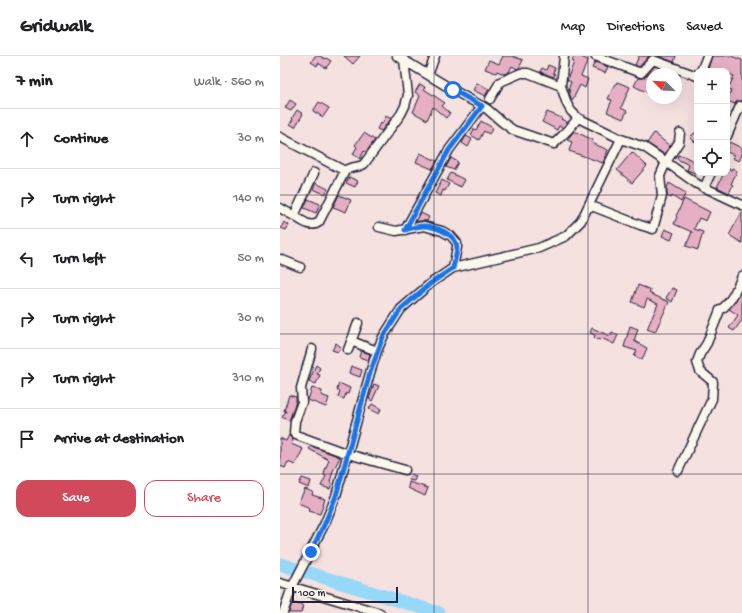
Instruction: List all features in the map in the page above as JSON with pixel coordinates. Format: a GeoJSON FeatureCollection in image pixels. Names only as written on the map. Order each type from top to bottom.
{"type":"FeatureCollection","features":[{"type":"Feature","properties":{"kind":"street"},"geometry":{"type":"LineString","coordinates":[[428,75],[436,56]]}},
{"type":"Feature","properties":{"kind":"street"},"geometry":{"type":"LineString","coordinates":[[564,56],[561,86],[567,104],[578,118],[621,139],[644,147],[704,188],[742,205]]}},
{"type":"Feature","properties":{"kind":"street"},"geometry":{"type":"LineString","coordinates":[[595,56],[642,73],[653,60],[694,75]]}},
{"type":"Feature","properties":{"kind":"street"},"geometry":{"type":"LineString","coordinates":[[702,68],[707,56]]}},
{"type":"Feature","properties":{"kind":"street"},"geometry":{"type":"LineString","coordinates":[[401,58],[482,106],[513,130],[554,144],[578,118]]}},
{"type":"Feature","properties":{"kind":"street"},"geometry":{"type":"LineString","coordinates":[[280,208],[310,225],[314,225],[319,222],[345,171],[349,167],[364,164],[401,114],[408,95],[401,58]]}},
{"type":"Feature","properties":{"kind":"street"},"geometry":{"type":"LineString","coordinates":[[490,99],[500,82],[521,73],[528,73],[561,86]]}},
{"type":"Feature","properties":{"kind":"street"},"geometry":{"type":"LineString","coordinates":[[405,230],[449,150],[482,106]]}},
{"type":"Feature","properties":{"kind":"street"},"geometry":{"type":"LineString","coordinates":[[730,129],[740,106]]}},
{"type":"Feature","properties":{"kind":"street"},"geometry":{"type":"LineString","coordinates":[[589,205],[653,229],[662,196],[660,176],[666,162],[678,142],[680,133]]}},
{"type":"Feature","properties":{"kind":"street"},"geometry":{"type":"LineString","coordinates":[[280,137],[345,171]]}},
{"type":"Feature","properties":{"kind":"street"},"geometry":{"type":"LineString","coordinates":[[283,613],[293,586],[325,523],[336,496],[377,351],[383,337],[401,309],[431,283],[453,268],[539,248],[551,244],[566,236],[581,221],[621,139]]}},
{"type":"Feature","properties":{"kind":"street"},"geometry":{"type":"LineString","coordinates":[[294,216],[314,173]]}},
{"type":"Feature","properties":{"kind":"street"},"geometry":{"type":"LineString","coordinates":[[704,188],[709,176]]}},
{"type":"Feature","properties":{"kind":"street"},"geometry":{"type":"LineString","coordinates":[[379,227],[396,231],[424,226],[442,231],[452,236],[457,243],[453,268]]}},
{"type":"Feature","properties":{"kind":"street"},"geometry":{"type":"LineString","coordinates":[[280,258],[300,267]]}},
{"type":"Feature","properties":{"kind":"street"},"geometry":{"type":"LineString","coordinates":[[678,471],[712,399],[713,382],[700,371],[697,362],[700,354],[708,343],[720,310],[725,307],[730,300],[742,278]]}},
{"type":"Feature","properties":{"kind":"street"},"geometry":{"type":"LineString","coordinates":[[348,350],[358,323]]}},
{"type":"Feature","properties":{"kind":"street"},"geometry":{"type":"LineString","coordinates":[[351,341],[377,351]]}},
{"type":"Feature","properties":{"kind":"street"},"geometry":{"type":"LineString","coordinates":[[312,349],[301,388],[302,402],[295,421],[294,433],[348,454],[405,470]]}},
{"type":"Feature","properties":{"kind":"street"},"geometry":{"type":"LineString","coordinates":[[280,583],[380,613]]}},
{"type":"Feature","properties":{"kind":"building"},"geometry":{"type":"Polygon","coordinates":[[[315,56],[320,56],[331,61],[326,68],[318,63],[317,66],[311,62],[315,56]]]}},
{"type":"Feature","properties":{"kind":"building"},"geometry":{"type":"Polygon","coordinates":[[[344,56],[360,56],[353,64],[344,56]]]}},
{"type":"Feature","properties":{"kind":"building"},"geometry":{"type":"Polygon","coordinates":[[[503,56],[512,56],[523,60],[519,68],[517,69],[512,66],[509,72],[504,74],[485,69],[489,60],[499,64],[503,56]]]}},
{"type":"Feature","properties":{"kind":"building"},"geometry":{"type":"Polygon","coordinates":[[[574,56],[579,56],[588,60],[581,76],[588,79],[585,88],[580,85],[572,101],[569,92],[570,90],[568,90],[571,82],[567,80],[574,62],[572,61],[574,56]]]}},
{"type":"Feature","properties":{"kind":"building"},"geometry":{"type":"Polygon","coordinates":[[[639,56],[649,56],[639,67],[635,65],[639,56]]]}},
{"type":"Feature","properties":{"kind":"building"},"geometry":{"type":"Polygon","coordinates":[[[658,56],[676,56],[674,62],[658,56]]]}},
{"type":"Feature","properties":{"kind":"building"},"geometry":{"type":"Polygon","coordinates":[[[712,56],[731,56],[742,60],[742,101],[737,101],[735,104],[730,102],[730,85],[734,76],[730,74],[730,68],[708,68],[712,56]]]}},
{"type":"Feature","properties":{"kind":"building"},"geometry":{"type":"Polygon","coordinates":[[[595,62],[608,67],[605,73],[592,68],[595,62]]]}},
{"type":"Feature","properties":{"kind":"building"},"geometry":{"type":"Polygon","coordinates":[[[548,65],[555,68],[553,73],[555,74],[554,77],[540,72],[542,68],[546,70],[548,65]]]}},
{"type":"Feature","properties":{"kind":"building"},"geometry":{"type":"Polygon","coordinates":[[[646,76],[646,92],[634,86],[638,78],[646,76]]]}},
{"type":"Feature","properties":{"kind":"building"},"geometry":{"type":"Polygon","coordinates":[[[617,82],[630,87],[621,108],[627,111],[623,119],[607,112],[612,100],[608,99],[617,82]]]}},
{"type":"Feature","properties":{"kind":"building"},"geometry":{"type":"Polygon","coordinates":[[[477,83],[489,89],[485,96],[473,90],[477,83]]]}},
{"type":"Feature","properties":{"kind":"building"},"geometry":{"type":"Polygon","coordinates":[[[420,84],[425,87],[424,89],[445,103],[442,106],[450,113],[446,118],[433,107],[427,120],[413,112],[420,96],[415,92],[420,84]]]}},
{"type":"Feature","properties":{"kind":"building"},"geometry":{"type":"Polygon","coordinates":[[[290,100],[296,104],[291,111],[285,108],[290,100]]]}},
{"type":"Feature","properties":{"kind":"building"},"geometry":{"type":"Polygon","coordinates":[[[319,102],[329,108],[323,117],[313,111],[319,102]]]}},
{"type":"Feature","properties":{"kind":"building"},"geometry":{"type":"Polygon","coordinates":[[[297,110],[303,114],[295,127],[290,124],[297,110]]]}},
{"type":"Feature","properties":{"kind":"building"},"geometry":{"type":"Polygon","coordinates":[[[547,112],[562,118],[561,119],[567,122],[563,128],[559,126],[557,130],[542,122],[547,112]]]}},
{"type":"Feature","properties":{"kind":"building"},"geometry":{"type":"Polygon","coordinates":[[[386,116],[391,119],[381,131],[377,129],[380,123],[382,124],[386,116]]]}},
{"type":"Feature","properties":{"kind":"building"},"geometry":{"type":"Polygon","coordinates":[[[481,121],[493,128],[489,134],[484,131],[479,140],[471,135],[481,121]]]}},
{"type":"Feature","properties":{"kind":"building"},"geometry":{"type":"Polygon","coordinates":[[[574,131],[593,140],[592,143],[608,150],[603,163],[569,151],[572,142],[567,140],[574,131]]]}},
{"type":"Feature","properties":{"kind":"building"},"geometry":{"type":"Polygon","coordinates":[[[364,133],[375,140],[366,152],[364,151],[360,159],[353,154],[357,147],[355,145],[364,133]]]}},
{"type":"Feature","properties":{"kind":"building"},"geometry":{"type":"Polygon","coordinates":[[[654,133],[670,146],[664,154],[647,143],[654,133]]]}},
{"type":"Feature","properties":{"kind":"building"},"geometry":{"type":"Polygon","coordinates":[[[694,134],[694,141],[690,137],[694,134]]]}},
{"type":"Feature","properties":{"kind":"building"},"geometry":{"type":"Polygon","coordinates":[[[466,136],[472,139],[468,147],[462,143],[466,136]]]}},
{"type":"Feature","properties":{"kind":"building"},"geometry":{"type":"Polygon","coordinates":[[[730,142],[742,148],[742,155],[739,161],[732,158],[734,155],[730,153],[730,142]]]}},
{"type":"Feature","properties":{"kind":"building"},"geometry":{"type":"Polygon","coordinates":[[[632,152],[647,166],[632,183],[617,170],[632,152]]]}},
{"type":"Feature","properties":{"kind":"building"},"geometry":{"type":"Polygon","coordinates":[[[420,153],[437,161],[432,169],[416,162],[420,153]]]}},
{"type":"Feature","properties":{"kind":"building"},"geometry":{"type":"Polygon","coordinates":[[[678,155],[682,155],[694,161],[694,173],[687,170],[689,165],[677,159],[678,155]]]}},
{"type":"Feature","properties":{"kind":"building"},"geometry":{"type":"Polygon","coordinates":[[[451,158],[458,162],[454,170],[446,167],[451,158]]]}},
{"type":"Feature","properties":{"kind":"building"},"geometry":{"type":"Polygon","coordinates":[[[732,168],[737,171],[729,193],[717,187],[722,176],[730,176],[730,170],[732,168]]]}},
{"type":"Feature","properties":{"kind":"building"},"geometry":{"type":"Polygon","coordinates":[[[451,173],[465,180],[461,187],[447,180],[451,173]]]}},
{"type":"Feature","properties":{"kind":"building"},"geometry":{"type":"Polygon","coordinates":[[[349,177],[358,181],[355,187],[346,183],[349,177]]]}},
{"type":"Feature","properties":{"kind":"building"},"geometry":{"type":"Polygon","coordinates":[[[442,180],[449,184],[445,191],[443,190],[441,196],[435,193],[442,180]]]}},
{"type":"Feature","properties":{"kind":"building"},"geometry":{"type":"Polygon","coordinates":[[[316,183],[328,189],[325,194],[313,189],[316,183]]]}},
{"type":"Feature","properties":{"kind":"building"},"geometry":{"type":"Polygon","coordinates":[[[669,183],[686,193],[681,202],[672,196],[671,198],[667,196],[667,188],[669,183]]]}},
{"type":"Feature","properties":{"kind":"building"},"geometry":{"type":"Polygon","coordinates":[[[339,195],[351,200],[346,212],[333,207],[339,195]]]}},
{"type":"Feature","properties":{"kind":"building"},"geometry":{"type":"Polygon","coordinates":[[[308,199],[320,204],[316,213],[304,208],[308,199]]]}},
{"type":"Feature","properties":{"kind":"building"},"geometry":{"type":"Polygon","coordinates":[[[684,199],[710,212],[706,221],[699,218],[694,229],[703,232],[698,250],[686,246],[692,232],[674,224],[684,199]]]}},
{"type":"Feature","properties":{"kind":"building"},"geometry":{"type":"Polygon","coordinates":[[[742,212],[742,243],[729,235],[742,212]]]}},
{"type":"Feature","properties":{"kind":"building"},"geometry":{"type":"Polygon","coordinates":[[[421,213],[429,217],[427,221],[416,221],[421,213]]]}},
{"type":"Feature","properties":{"kind":"building"},"geometry":{"type":"Polygon","coordinates":[[[284,222],[289,225],[286,230],[281,228],[284,222]]]}},
{"type":"Feature","properties":{"kind":"building"},"geometry":{"type":"Polygon","coordinates":[[[665,229],[674,233],[671,240],[662,236],[665,229]]]}},
{"type":"Feature","properties":{"kind":"building"},"geometry":{"type":"Polygon","coordinates":[[[638,285],[651,290],[649,293],[669,302],[655,332],[647,329],[658,304],[647,299],[644,307],[632,302],[638,285]]]}},
{"type":"Feature","properties":{"kind":"building"},"geometry":{"type":"Polygon","coordinates":[[[672,288],[677,290],[672,302],[666,298],[672,288]]]}},
{"type":"Feature","properties":{"kind":"building"},"geometry":{"type":"Polygon","coordinates":[[[742,291],[742,320],[734,331],[729,328],[738,315],[729,309],[742,291]]]}},
{"type":"Feature","properties":{"kind":"building"},"geometry":{"type":"Polygon","coordinates":[[[630,326],[638,329],[634,341],[647,348],[642,360],[634,356],[637,351],[624,347],[630,326]]]}},
{"type":"Feature","properties":{"kind":"building"},"geometry":{"type":"Polygon","coordinates":[[[592,328],[610,336],[612,332],[618,335],[614,344],[601,338],[600,340],[594,338],[595,335],[590,333],[592,328]]]}},
{"type":"Feature","properties":{"kind":"building"},"geometry":{"type":"Polygon","coordinates":[[[336,343],[341,347],[338,352],[332,350],[336,343]]]}},
{"type":"Feature","properties":{"kind":"building"},"geometry":{"type":"Polygon","coordinates":[[[361,351],[370,354],[368,360],[359,357],[361,351]]]}},
{"type":"Feature","properties":{"kind":"building"},"geometry":{"type":"Polygon","coordinates":[[[316,365],[320,368],[317,374],[320,375],[316,384],[309,381],[316,365]]]}},
{"type":"Feature","properties":{"kind":"building"},"geometry":{"type":"Polygon","coordinates":[[[351,366],[362,370],[360,377],[349,373],[351,366]]]}},
{"type":"Feature","properties":{"kind":"building"},"geometry":{"type":"Polygon","coordinates":[[[339,383],[350,388],[344,399],[338,397],[340,391],[337,390],[339,383]]]}},
{"type":"Feature","properties":{"kind":"building"},"geometry":{"type":"Polygon","coordinates":[[[374,384],[379,386],[372,401],[369,399],[374,384]]]}},
{"type":"Feature","properties":{"kind":"building"},"geometry":{"type":"Polygon","coordinates":[[[312,388],[322,391],[321,395],[329,398],[326,407],[308,400],[312,388]]]}},
{"type":"Feature","properties":{"kind":"building"},"geometry":{"type":"Polygon","coordinates":[[[289,395],[296,397],[296,401],[289,421],[282,417],[286,411],[284,411],[289,395]]]}},
{"type":"Feature","properties":{"kind":"building"},"geometry":{"type":"Polygon","coordinates":[[[372,404],[381,409],[379,414],[369,409],[372,404]]]}},
{"type":"Feature","properties":{"kind":"building"},"geometry":{"type":"Polygon","coordinates":[[[289,435],[293,440],[291,444],[303,449],[295,465],[288,462],[285,468],[280,466],[280,438],[286,441],[289,435]]]}},
{"type":"Feature","properties":{"kind":"building"},"geometry":{"type":"Polygon","coordinates":[[[311,446],[340,457],[333,471],[330,489],[321,486],[326,476],[324,475],[329,460],[309,449],[311,446]]]}},
{"type":"Feature","properties":{"kind":"building"},"geometry":{"type":"Polygon","coordinates":[[[411,474],[416,476],[414,481],[409,480],[411,474]]]}},
{"type":"Feature","properties":{"kind":"building"},"geometry":{"type":"Polygon","coordinates":[[[302,478],[311,481],[309,488],[299,484],[302,478]]]}},
{"type":"Feature","properties":{"kind":"building"},"geometry":{"type":"Polygon","coordinates":[[[409,482],[428,488],[425,496],[408,488],[409,482]]]}},
{"type":"Feature","properties":{"kind":"building"},"geometry":{"type":"Polygon","coordinates":[[[305,489],[313,492],[312,495],[325,499],[320,514],[309,511],[310,508],[298,503],[305,489]]]}},
{"type":"Feature","properties":{"kind":"building"},"geometry":{"type":"Polygon","coordinates":[[[292,603],[303,605],[301,613],[289,613],[292,603]]]}},
{"type":"Feature","properties":{"kind":"waterway"},"geometry":{"type":"LineString","coordinates":[[280,564],[439,613]]}},
{"type":"Feature","properties":{"kind":"route"},"geometry":{"type":"LineString","coordinates":[[311,552],[336,496],[370,373],[383,337],[401,309],[431,283],[453,268],[457,243],[452,236],[431,227],[424,226],[405,230],[449,150],[482,106],[453,90]]}}]}
